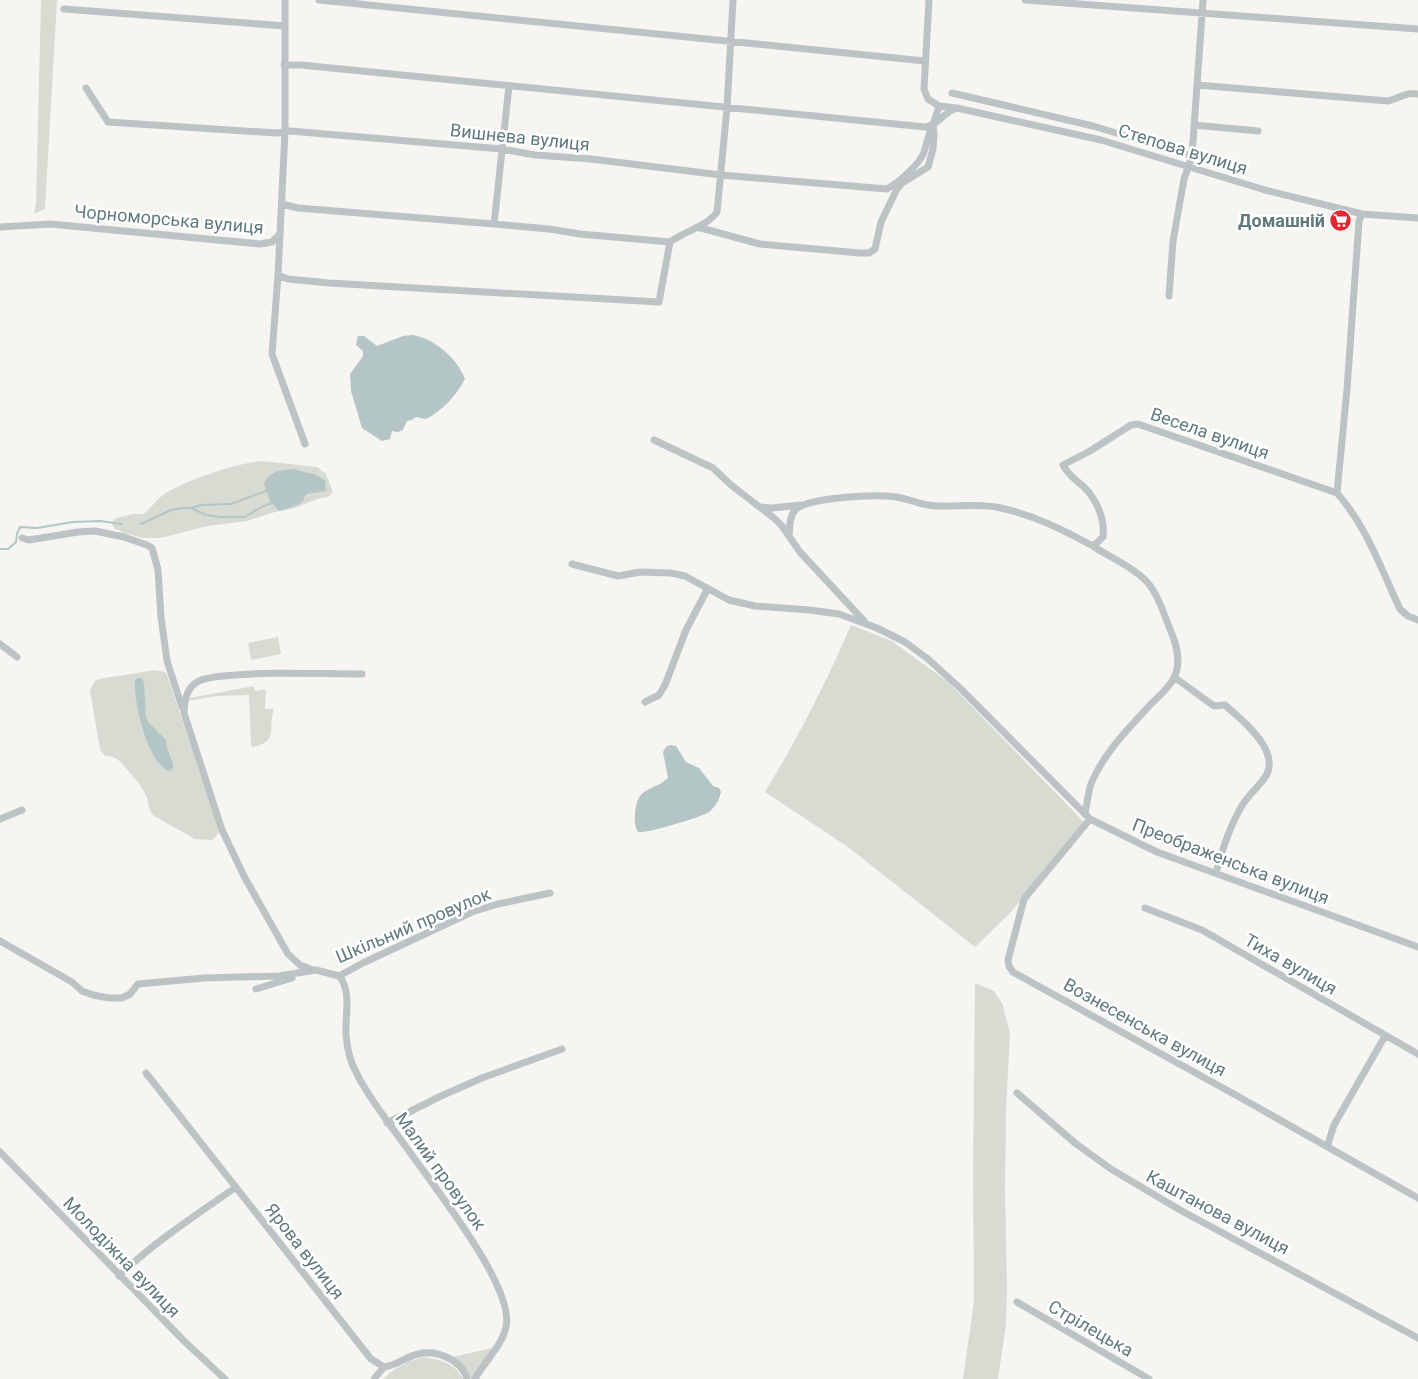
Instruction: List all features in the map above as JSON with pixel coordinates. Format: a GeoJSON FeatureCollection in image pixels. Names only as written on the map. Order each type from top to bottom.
{"type":"FeatureCollection","features":[{"type":"Feature","properties":{"kind":"street"},"geometry":{"type":"LineString","coordinates":[[285,0],[285,132],[272,354],[305,444]]}},
{"type":"Feature","properties":{"kind":"street"},"geometry":{"type":"LineString","coordinates":[[319,0],[925,61]]}},
{"type":"Feature","properties":{"kind":"street"},"geometry":{"type":"LineString","coordinates":[[282,204],[298,208],[549,229],[580,234],[670,242],[713,218],[717,212],[727,108],[733,0]]}},
{"type":"Feature","properties":{"kind":"street"},"geometry":{"type":"LineString","coordinates":[[697,227],[760,244],[869,252],[876,249],[881,222],[897,189],[902,183],[928,167],[933,149],[933,126],[939,106],[928,99],[924,89],[929,0]]}},
{"type":"Feature","properties":{"kind":"street"},"geometry":{"type":"LineString","coordinates":[[1026,0],[1418,29]]}},
{"type":"Feature","properties":{"kind":"street"},"geometry":{"type":"LineString","coordinates":[[1169,296],[1173,241],[1184,179],[1192,156],[1203,0]]}},
{"type":"Feature","properties":{"kind":"street"},"geometry":{"type":"LineString","coordinates":[[64,9],[285,26]]}},
{"type":"Feature","properties":{"kind":"street"},"geometry":{"type":"LineString","coordinates":[[284,65],[301,65],[925,127],[933,126],[946,113],[957,108]]}},
{"type":"Feature","properties":{"kind":"street"},"geometry":{"type":"LineString","coordinates":[[1197,85],[1388,101],[1408,93],[1418,94]]}},
{"type":"Feature","properties":{"kind":"street"},"geometry":{"type":"LineString","coordinates":[[494,224],[509,86]]}},
{"type":"Feature","properties":{"kind":"street","name":"Вишнева вулиця"},"geometry":{"type":"LineString","coordinates":[[86,88],[108,122],[277,133],[300,132],[502,149],[535,155],[591,159],[721,175],[887,189],[894,186],[917,163],[924,153],[926,138],[933,126]]}},
{"type":"Feature","properties":{"kind":"street"},"geometry":{"type":"LineString","coordinates":[[952,93],[1093,126],[1192,156]]}},
{"type":"Feature","properties":{"kind":"street","name":"Степова вулиця"},"geometry":{"type":"LineString","coordinates":[[939,106],[957,108],[1101,140],[1265,190],[1362,214],[1418,218]]}},
{"type":"Feature","properties":{"kind":"street"},"geometry":{"type":"LineString","coordinates":[[1194,125],[1258,131]]}},
{"type":"Feature","properties":{"kind":"street"},"geometry":{"type":"LineString","coordinates":[[1362,214],[1359,221],[1347,389],[1337,493],[1348,505],[1371,543],[1400,609],[1408,616],[1418,620]]}},
{"type":"Feature","properties":{"kind":"street","name":"Чорноморська вулиця"},"geometry":{"type":"LineString","coordinates":[[0,227],[50,224],[260,244],[272,242],[280,233]]}},
{"type":"Feature","properties":{"kind":"street"},"geometry":{"type":"LineString","coordinates":[[278,275],[288,279],[329,283],[659,302],[670,242]]}},
{"type":"Feature","properties":{"kind":"street","name":"Весела вулиця"},"geometry":{"type":"LineString","coordinates":[[1093,546],[1103,537],[1104,530],[1099,509],[1095,500],[1068,473],[1063,464],[1090,451],[1131,425],[1138,424],[1337,493]]}},
{"type":"Feature","properties":{"kind":"street","name":"Преображенська вулиця"},"geometry":{"type":"LineString","coordinates":[[654,440],[713,468],[731,485],[774,518],[789,535],[800,552],[866,623]]}},
{"type":"Feature","properties":{"kind":"street"},"geometry":{"type":"LineString","coordinates":[[760,507],[772,508],[802,505],[815,501],[884,496],[897,497],[924,505],[979,505],[1002,508],[1038,519],[1093,546],[1124,565],[1150,585],[1158,598],[1174,640],[1178,655],[1177,668],[1174,677],[1165,690],[1123,735],[1098,769],[1091,785],[1087,816]]}},
{"type":"Feature","properties":{"kind":"street"},"geometry":{"type":"LineString","coordinates":[[789,535],[790,519],[794,511],[802,505]]}},
{"type":"Feature","properties":{"kind":"street","name":"Шкільний провулок"},"geometry":{"type":"LineString","coordinates":[[22,538],[29,540],[95,531],[124,537],[152,548],[158,570],[168,661],[222,830],[245,878],[288,954],[300,965],[339,976],[472,912],[498,904],[550,893]]}},
{"type":"Feature","properties":{"kind":"street","name":"Преображенська вулиця"},"geometry":{"type":"LineString","coordinates":[[572,564],[618,576],[640,572],[671,573],[685,576],[707,590],[729,600],[755,606],[830,613],[866,623],[904,642],[928,659],[962,690],[1087,816],[1157,852],[1418,948]]}},
{"type":"Feature","properties":{"kind":"street"},"geometry":{"type":"LineString","coordinates":[[646,702],[658,695],[665,685],[686,630],[707,590]]}},
{"type":"Feature","properties":{"kind":"street"},"geometry":{"type":"LineString","coordinates":[[0,644],[17,657]]}},
{"type":"Feature","properties":{"kind":"street"},"geometry":{"type":"LineString","coordinates":[[184,713],[187,694],[196,682],[203,680],[247,674],[362,674]]}},
{"type":"Feature","properties":{"kind":"street"},"geometry":{"type":"LineString","coordinates":[[1174,677],[1214,706],[1225,705],[1242,719],[1262,742],[1267,756],[1269,766],[1266,775],[1243,804],[1220,857],[1216,873]]}},
{"type":"Feature","properties":{"kind":"street"},"geometry":{"type":"LineString","coordinates":[[0,819],[22,810]]}},
{"type":"Feature","properties":{"kind":"street","name":"Вознесенська вулиця"},"geometry":{"type":"LineString","coordinates":[[1087,816],[1024,899],[1008,960],[1013,972],[1242,1098],[1418,1198]]}},
{"type":"Feature","properties":{"kind":"street","name":"Тиха вулиця"},"geometry":{"type":"LineString","coordinates":[[1145,908],[1202,930],[1418,1054]]}},
{"type":"Feature","properties":{"kind":"street","name":"Шкільний провулок"},"geometry":{"type":"LineString","coordinates":[[0,941],[72,982],[82,991],[93,995],[122,998],[130,994],[138,984],[150,982],[279,976],[316,970]]}},
{"type":"Feature","properties":{"kind":"street"},"geometry":{"type":"LineString","coordinates":[[256,990],[316,970]]}},
{"type":"Feature","properties":{"kind":"street","name":"Малий провулок"},"geometry":{"type":"LineString","coordinates":[[339,976],[345,983],[347,993],[346,1034],[350,1059],[358,1076],[387,1123],[459,1220],[483,1258],[504,1300],[506,1326],[497,1345],[475,1379]]}},
{"type":"Feature","properties":{"kind":"street"},"geometry":{"type":"LineString","coordinates":[[1326,1147],[1334,1125],[1385,1036]]}},
{"type":"Feature","properties":{"kind":"street"},"geometry":{"type":"LineString","coordinates":[[387,1123],[482,1078],[562,1050]]}},
{"type":"Feature","properties":{"kind":"street","name":"Ярова вулиця"},"geometry":{"type":"LineString","coordinates":[[146,1073],[366,1353],[384,1367]]}},
{"type":"Feature","properties":{"kind":"street","name":"Каштанова вулиця"},"geometry":{"type":"LineString","coordinates":[[1017,1093],[1075,1143],[1124,1177],[1209,1226],[1236,1238],[1418,1338]]}},
{"type":"Feature","properties":{"kind":"street","name":"Молодіжна вулиця"},"geometry":{"type":"LineString","coordinates":[[0,1152],[185,1342],[225,1379]]}},
{"type":"Feature","properties":{"kind":"street"},"geometry":{"type":"LineString","coordinates":[[120,1276],[132,1264],[174,1231],[236,1187]]}},
{"type":"Feature","properties":{"kind":"street","name":"Стрілецька"},"geometry":{"type":"LineString","coordinates":[[1017,1302],[1149,1379]]}},
{"type":"Feature","properties":{"kind":"street"},"geometry":{"type":"LineString","coordinates":[[374,1379],[384,1367],[397,1364],[418,1354],[444,1356],[461,1366],[467,1379]]}},
{"type":"Feature","properties":{"kind":"shaded area"},"geometry":{"type":"Polygon","coordinates":[[[41,0],[57,0],[45,209],[34,214],[36,203],[41,0]]]}},
{"type":"Feature","properties":{"kind":"shaded area"},"geometry":{"type":"Polygon","coordinates":[[[413,335],[437,345],[457,364],[465,379],[444,407],[426,419],[416,417],[407,421],[403,430],[398,432],[392,431],[390,439],[382,441],[362,428],[351,391],[350,374],[363,356],[363,351],[356,345],[358,336],[364,336],[377,346],[403,336],[413,335]]]}},
{"type":"Feature","properties":{"kind":"shaded area"},"geometry":{"type":"Polygon","coordinates":[[[262,461],[317,467],[326,474],[333,492],[328,497],[247,521],[207,526],[161,538],[143,538],[124,533],[115,529],[112,525],[113,519],[133,514],[144,514],[163,495],[197,478],[251,462],[262,461]]]}},
{"type":"Feature","properties":{"kind":"shaded area"},"geometry":{"type":"Polygon","coordinates":[[[293,469],[316,475],[325,480],[326,491],[306,494],[301,503],[279,511],[270,501],[264,484],[269,476],[280,471],[293,469]]]}},
{"type":"Feature","properties":{"kind":"shaded area"},"geometry":{"type":"Polygon","coordinates":[[[851,625],[892,641],[948,682],[1086,824],[1009,914],[975,947],[848,847],[765,792],[811,710],[851,625]]]}},
{"type":"Feature","properties":{"kind":"shaded area"},"geometry":{"type":"Polygon","coordinates":[[[278,637],[281,654],[251,660],[248,643],[278,637]]]}},
{"type":"Feature","properties":{"kind":"shaded area"},"geometry":{"type":"Polygon","coordinates":[[[155,670],[165,672],[167,675],[215,817],[219,833],[212,840],[195,839],[154,816],[150,810],[146,795],[137,780],[119,760],[105,756],[100,749],[90,691],[94,682],[99,679],[155,670]]]}},
{"type":"Feature","properties":{"kind":"shaded area"},"geometry":{"type":"Polygon","coordinates":[[[142,678],[144,683],[148,722],[166,740],[173,764],[173,768],[170,771],[162,767],[155,758],[144,732],[139,717],[135,689],[135,680],[142,678]]]}},
{"type":"Feature","properties":{"kind":"shaded area"},"geometry":{"type":"Polygon","coordinates":[[[254,686],[255,691],[266,689],[265,709],[274,709],[270,737],[267,741],[253,747],[251,745],[249,695],[216,696],[188,701],[190,698],[254,686]]]}},
{"type":"Feature","properties":{"kind":"shaded area"},"geometry":{"type":"Polygon","coordinates":[[[670,745],[676,746],[686,762],[699,768],[713,786],[719,788],[721,792],[719,798],[709,812],[662,828],[638,832],[635,823],[635,813],[639,798],[646,791],[668,778],[663,752],[670,745]]]}},
{"type":"Feature","properties":{"kind":"shaded area"},"geometry":{"type":"Polygon","coordinates":[[[975,983],[994,991],[1002,1003],[1010,1033],[1006,1109],[1006,1325],[998,1379],[963,1379],[974,1301],[975,983]]]}},
{"type":"Feature","properties":{"kind":"shaded area"},"geometry":{"type":"Polygon","coordinates":[[[492,1348],[473,1379],[471,1379],[465,1367],[452,1357],[492,1348]]]}},
{"type":"Feature","properties":{"kind":"shaded area"},"geometry":{"type":"Polygon","coordinates":[[[423,1357],[446,1363],[456,1369],[463,1379],[383,1379],[402,1365],[423,1357]]]}},
{"type":"Feature","properties":{"kind":"waterway"},"geometry":{"type":"LineString","coordinates":[[191,508],[201,505],[231,504],[266,491]]}},
{"type":"Feature","properties":{"kind":"waterway"},"geometry":{"type":"LineString","coordinates":[[141,524],[171,510],[183,508],[191,508],[206,515],[245,517],[261,507],[272,503]]}},
{"type":"Feature","properties":{"kind":"waterway"},"geometry":{"type":"LineString","coordinates":[[0,549],[8,549],[16,542],[20,527],[37,528],[73,522],[100,521],[122,524]]}},
{"type":"Feature","properties":{"kind":"place","name":"Домашній"},"geometry":{"type":"Point","coordinates":[1341,220]}}]}
